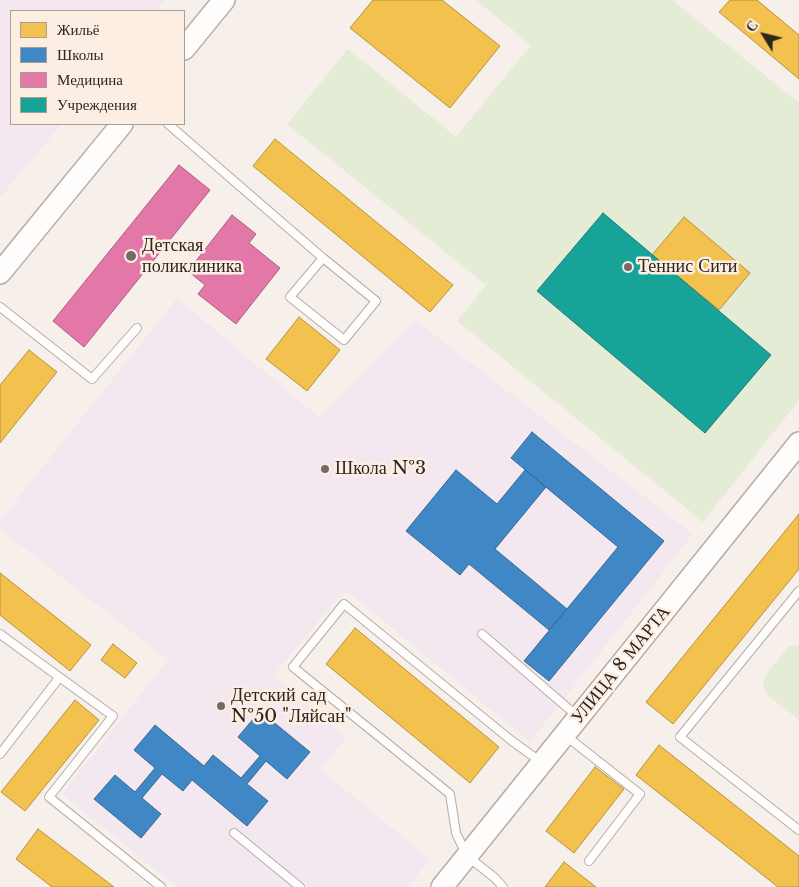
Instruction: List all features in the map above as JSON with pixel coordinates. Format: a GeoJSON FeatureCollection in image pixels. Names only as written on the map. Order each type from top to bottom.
{"type":"FeatureCollection","features":[{"type":"Feature","properties":{"kind":"street"},"geometry":{"type":"LineString","coordinates":[[185,48],[224,0]]}},
{"type":"Feature","properties":{"kind":"street"},"geometry":{"type":"LineString","coordinates":[[0,273],[121,125]]}},
{"type":"Feature","properties":{"kind":"street","name":"УЛИЦА 8 МАРТА"},"geometry":{"type":"LineString","coordinates":[[442,887],[799,443]]}},
{"type":"Feature","properties":{"kind":"lane"},"geometry":{"type":"LineString","coordinates":[[169,125],[322,258],[376,301],[344,340],[290,298],[322,258]]}},
{"type":"Feature","properties":{"kind":"lane"},"geometry":{"type":"LineString","coordinates":[[0,307],[92,379],[137,328]]}},
{"type":"Feature","properties":{"kind":"lane"},"geometry":{"type":"LineString","coordinates":[[799,591],[680,736],[799,830]]}},
{"type":"Feature","properties":{"kind":"lane"},"geometry":{"type":"LineString","coordinates":[[503,887],[495,878],[467,856],[456,833],[450,794],[293,667],[344,604],[512,741],[543,763]]}},
{"type":"Feature","properties":{"kind":"lane"},"geometry":{"type":"LineString","coordinates":[[0,634],[114,716],[49,796],[161,887]]}},
{"type":"Feature","properties":{"kind":"lane"},"geometry":{"type":"LineString","coordinates":[[482,634],[579,717]]}},
{"type":"Feature","properties":{"kind":"lane"},"geometry":{"type":"LineString","coordinates":[[0,754],[59,678]]}},
{"type":"Feature","properties":{"kind":"lane"},"geometry":{"type":"LineString","coordinates":[[564,735],[640,794],[589,861]]}},
{"type":"Feature","properties":{"kind":"lane"},"geometry":{"type":"LineString","coordinates":[[234,833],[300,887]]}},
{"type":"Feature","properties":{"kind":"shaded area"},"geometry":{"type":"Polygon","coordinates":[[[0,0],[165,0],[157,10],[10,10],[10,125],[61,125],[0,197],[0,0]]]}},
{"type":"Feature","properties":{"kind":"shaded area","name":"Школа №3"},"geometry":{"type":"Polygon","coordinates":[[[177,298],[320,418],[415,320],[693,534],[530,742],[345,589],[273,676],[346,737],[321,770],[430,859],[408,887],[177,887],[62,794],[168,660],[0,529],[0,521],[177,298]]]}},
{"type":"Feature","properties":{"kind":"green space"},"geometry":{"type":"Polygon","coordinates":[[[476,0],[672,0],[799,103],[799,400],[703,522],[457,321],[486,285],[287,124],[348,49],[456,137],[531,45],[476,0]]]}},
{"type":"Feature","properties":{"kind":"green space"},"geometry":{"type":"Polygon","coordinates":[[[799,645],[799,720],[766,694],[763,683],[764,677],[789,646],[799,645]]]}},
{"type":"Feature","properties":{"kind":"building: Жильё"},"geometry":{"type":"Polygon","coordinates":[[[373,0],[442,0],[500,46],[450,108],[350,28],[373,0]]]}},
{"type":"Feature","properties":{"kind":"building: Жильё"},"geometry":{"type":"Polygon","coordinates":[[[730,0],[757,0],[799,35],[799,79],[719,12],[730,0]]]}},
{"type":"Feature","properties":{"kind":"building: Жильё"},"geometry":{"type":"Polygon","coordinates":[[[275,139],[453,285],[430,312],[253,166],[275,139]]]}},
{"type":"Feature","properties":{"kind":"building: Жильё"},"geometry":{"type":"Polygon","coordinates":[[[684,217],[750,273],[719,310],[652,255],[684,217]]]}},
{"type":"Feature","properties":{"kind":"building: Жильё"},"geometry":{"type":"Polygon","coordinates":[[[299,317],[340,350],[307,391],[266,359],[299,317]]]}},
{"type":"Feature","properties":{"kind":"building: Жильё"},"geometry":{"type":"Polygon","coordinates":[[[29,350],[57,372],[0,443],[0,385],[29,350]]]}},
{"type":"Feature","properties":{"kind":"building: Жильё"},"geometry":{"type":"Polygon","coordinates":[[[799,514],[799,569],[673,724],[646,702],[799,514]]]}},
{"type":"Feature","properties":{"kind":"building: Жильё"},"geometry":{"type":"Polygon","coordinates":[[[0,573],[91,645],[70,671],[0,615],[0,573]]]}},
{"type":"Feature","properties":{"kind":"building: Жильё"},"geometry":{"type":"Polygon","coordinates":[[[355,628],[499,747],[470,783],[326,664],[355,628]]]}},
{"type":"Feature","properties":{"kind":"building: Жильё"},"geometry":{"type":"Polygon","coordinates":[[[113,644],[137,663],[125,678],[101,660],[113,644]]]}},
{"type":"Feature","properties":{"kind":"building: Жильё"},"geometry":{"type":"Polygon","coordinates":[[[75,700],[99,720],[25,811],[1,792],[75,700]]]}},
{"type":"Feature","properties":{"kind":"building: Жильё"},"geometry":{"type":"Polygon","coordinates":[[[659,745],[799,856],[799,887],[778,887],[636,775],[659,745]]]}},
{"type":"Feature","properties":{"kind":"building: Жильё"},"geometry":{"type":"Polygon","coordinates":[[[595,767],[624,789],[574,853],[546,831],[595,767]]]}},
{"type":"Feature","properties":{"kind":"building: Жильё"},"geometry":{"type":"Polygon","coordinates":[[[38,829],[114,887],[52,887],[16,859],[38,829]]]}},
{"type":"Feature","properties":{"kind":"building: Жильё"},"geometry":{"type":"Polygon","coordinates":[[[564,862],[596,887],[545,887],[564,862]]]}},
{"type":"Feature","properties":{"kind":"building: Школы"},"geometry":{"type":"Polygon","coordinates":[[[532,432],[664,541],[549,681],[524,661],[618,547],[511,458],[532,432]]]}},
{"type":"Feature","properties":{"kind":"building: Школы"},"geometry":{"type":"Polygon","coordinates":[[[456,470],[497,504],[525,470],[546,487],[495,549],[567,609],[549,630],[469,564],[460,575],[406,531],[456,470]]]}},
{"type":"Feature","properties":{"kind":"building: Школы"},"geometry":{"type":"Polygon","coordinates":[[[260,711],[310,752],[287,779],[266,761],[247,784],[268,801],[247,826],[192,780],[183,791],[162,774],[142,798],[161,814],[141,838],[94,799],[115,775],[135,792],[155,768],[134,750],[155,725],[204,766],[213,755],[241,778],[260,756],[238,737],[260,711]]]}},
{"type":"Feature","properties":{"kind":"building: Медицина","name":"Детская поликлиника"},"geometry":{"type":"Polygon","coordinates":[[[179,165],[210,190],[84,347],[53,321],[179,165]]]}},
{"type":"Feature","properties":{"kind":"building: Медицина","name":"Детская поликлиника"},"geometry":{"type":"Polygon","coordinates":[[[232,215],[256,234],[249,243],[280,268],[236,324],[198,294],[205,285],[188,271],[232,215]]]}},
{"type":"Feature","properties":{"kind":"building: Учреждения"},"geometry":{"type":"Polygon","coordinates":[[[603,213],[771,355],[705,433],[537,291],[603,213]]]}},
{"type":"Feature","properties":{"kind":"place","name":"Детская поликлиника"},"geometry":{"type":"Point","coordinates":[131,256]}},
{"type":"Feature","properties":{"kind":"place","name":"Теннис Сити"},"geometry":{"type":"Point","coordinates":[628,267]}},
{"type":"Feature","properties":{"kind":"place","name":"Школа №3"},"geometry":{"type":"Point","coordinates":[325,469]}},
{"type":"Feature","properties":{"kind":"place","name":"Детский сад №50 \"Ляйсан\""},"geometry":{"type":"Point","coordinates":[221,706]}}]}
